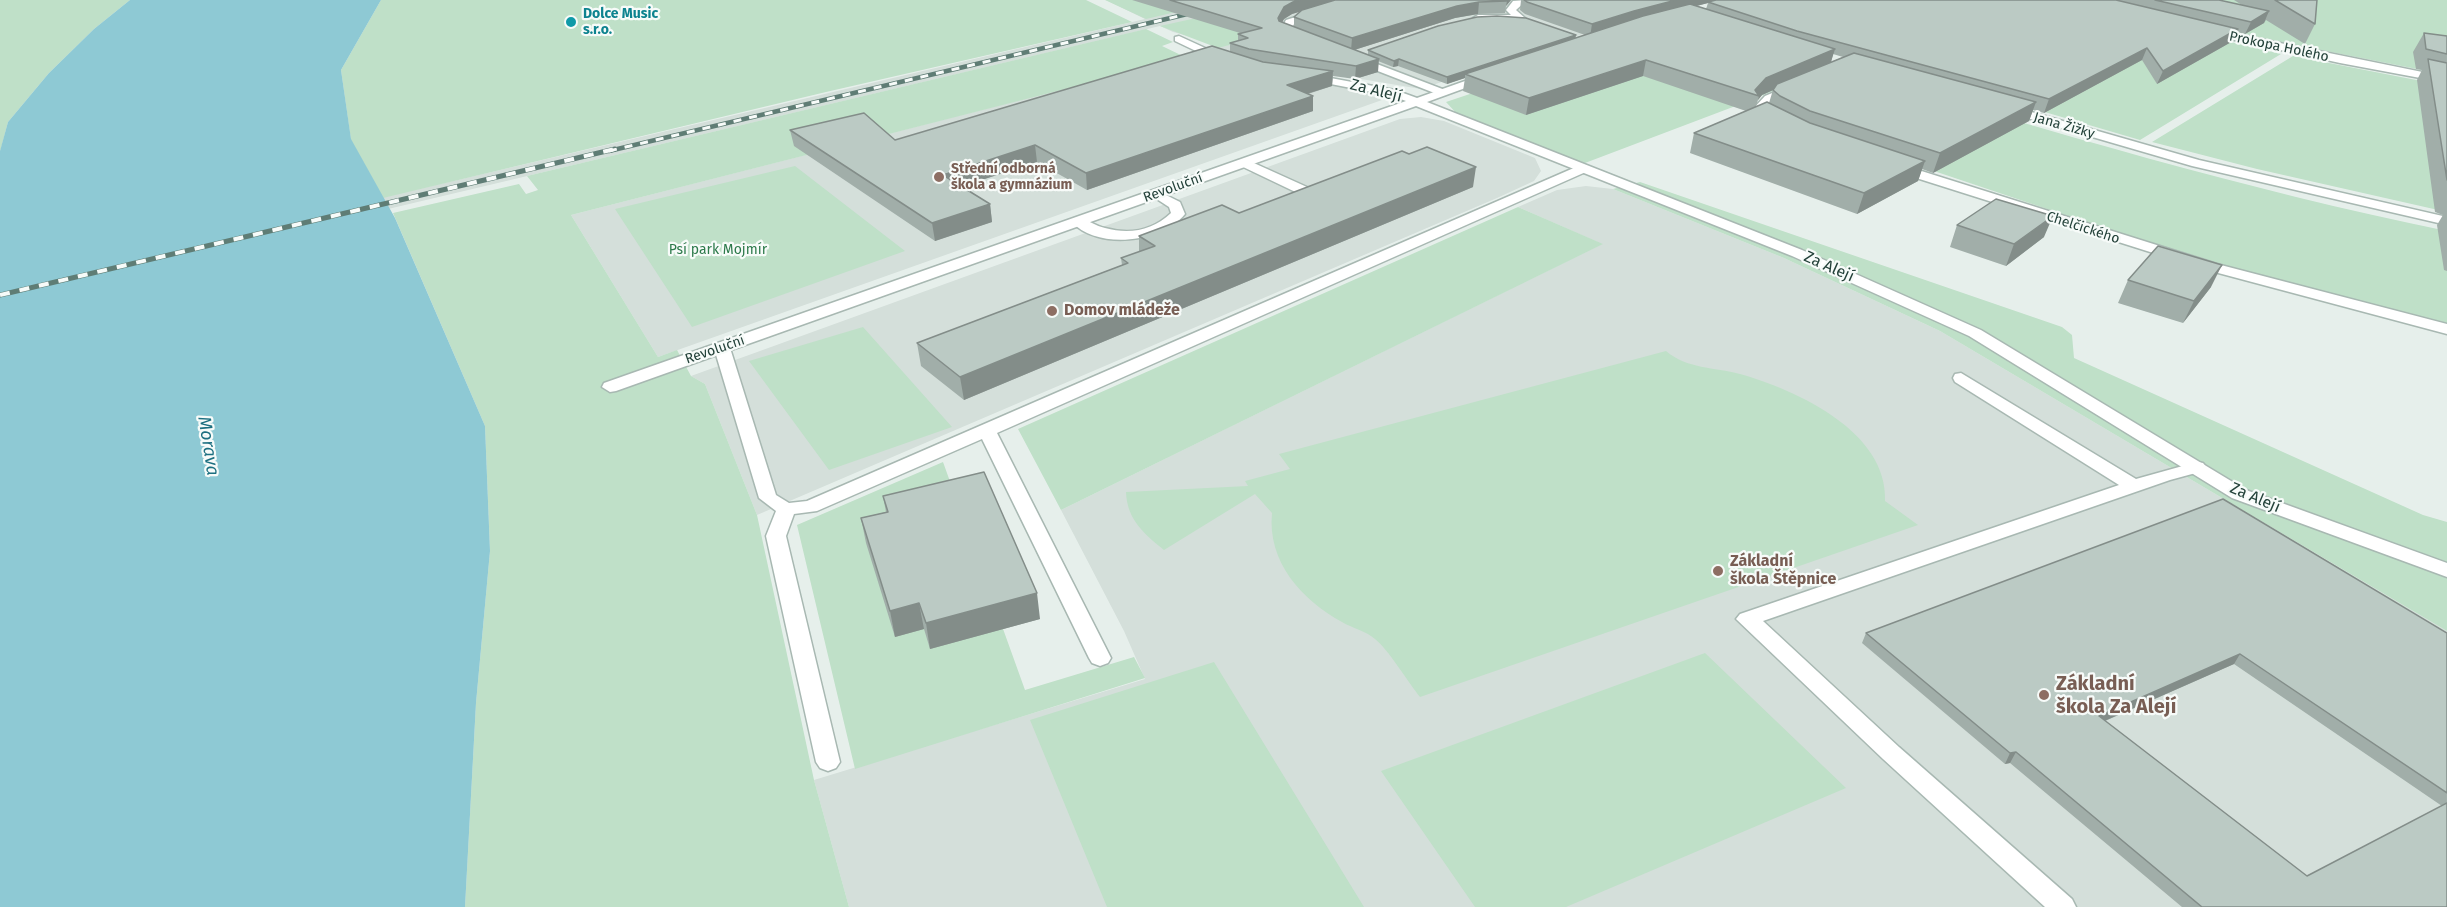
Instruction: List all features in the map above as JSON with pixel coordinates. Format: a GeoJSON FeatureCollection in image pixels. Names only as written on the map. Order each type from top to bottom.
{"type":"FeatureCollection","features":[{"type":"Feature","properties":{"kind":"street"},"geometry":{"type":"LineString","coordinates":[[1308,42],[1286,31],[1290,22],[1360,0]]}},
{"type":"Feature","properties":{"kind":"street"},"geometry":{"type":"LineString","coordinates":[[1470,19],[1497,16],[1525,20],[1511,10],[1516,3],[1522,0]]}},
{"type":"Feature","properties":{"kind":"street","name":"Prokopa Holého"},"geometry":{"type":"LineString","coordinates":[[2195,28],[2340,60],[2447,80]]}},
{"type":"Feature","properties":{"kind":"street"},"geometry":{"type":"LineString","coordinates":[[1179,39],[1236,64]]}},
{"type":"Feature","properties":{"kind":"street"},"geometry":{"type":"LineString","coordinates":[[1373,50],[1345,55],[1441,92]]}},
{"type":"Feature","properties":{"kind":"street","name":"Revoluční"},"geometry":{"type":"LineString","coordinates":[[610,387],[1494,74]]}},
{"type":"Feature","properties":{"kind":"street","name":"Za Alejí"},"geometry":{"type":"LineString","coordinates":[[1302,76],[1386,90],[1797,253],[1975,333],[2197,467],[2239,495],[2447,570]]}},
{"type":"Feature","properties":{"kind":"street"},"geometry":{"type":"LineString","coordinates":[[1783,127],[1762,115],[1760,105],[1807,81]]}},
{"type":"Feature","properties":{"kind":"street","name":"Jana Žižky"},"geometry":{"type":"LineString","coordinates":[[1998,107],[2206,165],[2447,221]]}},
{"type":"Feature","properties":{"kind":"street","name":"Chelčického"},"geometry":{"type":"LineString","coordinates":[[1880,161],[2062,222],[2212,267],[2447,329]]}},
{"type":"Feature","properties":{"kind":"street"},"geometry":{"type":"LineString","coordinates":[[1245,163],[1313,195]]}},
{"type":"Feature","properties":{"kind":"street"},"geometry":{"type":"LineString","coordinates":[[722,348],[768,498],[786,509],[810,507],[1583,168]]}},
{"type":"Feature","properties":{"kind":"street"},"geometry":{"type":"LineString","coordinates":[[1079,222],[1110,236],[1134,236],[1165,225],[1178,214],[1175,205],[1156,194]]}},
{"type":"Feature","properties":{"kind":"street"},"geometry":{"type":"LineString","coordinates":[[1961,378],[2134,486]]}},
{"type":"Feature","properties":{"kind":"street"},"geometry":{"type":"LineString","coordinates":[[987,431],[1100,658]]}},
{"type":"Feature","properties":{"kind":"street"},"geometry":{"type":"LineString","coordinates":[[2063,907],[1891,753],[1747,619],[2134,486],[2197,467]]}},
{"type":"Feature","properties":{"kind":"street"},"geometry":{"type":"LineString","coordinates":[[786,509],[776,536],[828,762]]}},
{"type":"Feature","properties":{"kind":"shaded area"},"geometry":{"type":"Polygon","coordinates":[[[1106,0],[1711,0],[1601,28],[1421,89],[1247,60],[1197,38],[1160,26],[0,301],[0,287],[1145,19],[1106,0]]]}},
{"type":"Feature","properties":{"kind":"shaded area","name":"Střední odborná škola a gymnázium"},"geometry":{"type":"Polygon","coordinates":[[[1196,55],[1239,69],[1366,91],[1369,95],[1382,100],[658,357],[571,215],[1196,55]]]}},
{"type":"Feature","properties":{"kind":"shaded area","name":"Domov mládeže"},"geometry":{"type":"Polygon","coordinates":[[[1421,117],[1444,121],[1535,158],[1541,171],[1534,181],[1497,198],[757,515],[705,384],[691,376],[1400,119],[1421,117]]]}},
{"type":"Feature","properties":{"kind":"shaded area","name":"Základní škola Štěpnice"},"geometry":{"type":"Polygon","coordinates":[[[1586,186],[1613,189],[1784,258],[1940,331],[2447,631],[2447,907],[849,907],[814,780],[1145,679],[1124,631],[1061,510],[1602,244],[1518,207],[1557,190],[1586,186]]]}},
{"type":"Feature","properties":{"kind":"green space"},"geometry":{"type":"Polygon","coordinates":[[[0,0],[130,0],[94,29],[49,73],[8,122],[0,152],[0,0]]]}},
{"type":"Feature","properties":{"kind":"green space"},"geometry":{"type":"Polygon","coordinates":[[[381,0],[1086,0],[1132,22],[826,92],[383,198],[351,140],[341,70],[381,0]]]}},
{"type":"Feature","properties":{"kind":"green space"},"geometry":{"type":"Polygon","coordinates":[[[1105,0],[1227,0],[1146,19],[1105,0]]]}},
{"type":"Feature","properties":{"kind":"green space"},"geometry":{"type":"Polygon","coordinates":[[[1278,0],[1281,15],[1278,32],[1218,48],[1160,26],[1278,0]]]}},
{"type":"Feature","properties":{"kind":"green space"},"geometry":{"type":"Polygon","coordinates":[[[1786,0],[2053,0],[2281,54],[2140,140],[1718,16],[1786,0]]]}},
{"type":"Feature","properties":{"kind":"green space"},"geometry":{"type":"Polygon","coordinates":[[[2098,0],[2447,0],[2447,75],[2261,38],[2098,0]]]}},
{"type":"Feature","properties":{"kind":"green space"},"geometry":{"type":"Polygon","coordinates":[[[1146,29],[1173,42],[1162,46],[1187,58],[571,215],[658,357],[677,350],[691,376],[705,384],[757,515],[814,780],[849,907],[465,907],[476,703],[490,551],[485,426],[393,213],[519,184],[526,194],[538,190],[527,176],[1146,29]]]}},
{"type":"Feature","properties":{"kind":"green space"},"geometry":{"type":"Polygon","coordinates":[[[1586,55],[1820,71],[1754,99],[1585,163],[1486,129],[1458,115],[1446,102],[1586,55]]]}},
{"type":"Feature","properties":{"kind":"green space"},"geometry":{"type":"Polygon","coordinates":[[[2293,56],[2447,86],[2447,212],[2257,169],[2152,142],[2293,56]]]}},
{"type":"Feature","properties":{"kind":"green space"},"geometry":{"type":"Polygon","coordinates":[[[1854,73],[2075,138],[2223,178],[2447,231],[2447,325],[2316,292],[2071,221],[2071,217],[1782,120],[1854,73]]]}},
{"type":"Feature","properties":{"kind":"green space","name":"Psí park Mojmír"},"geometry":{"type":"Polygon","coordinates":[[[795,166],[905,251],[692,327],[615,209],[795,166]]]}},
{"type":"Feature","properties":{"kind":"green space"},"geometry":{"type":"Polygon","coordinates":[[[1640,182],[2062,327],[2072,335],[2074,358],[2423,515],[2447,522],[2447,631],[1940,331],[1784,258],[1613,189],[1640,182]]]}},
{"type":"Feature","properties":{"kind":"green space"},"geometry":{"type":"Polygon","coordinates":[[[1518,207],[1603,244],[1061,510],[1018,429],[1518,207]]]}},
{"type":"Feature","properties":{"kind":"green space"},"geometry":{"type":"Polygon","coordinates":[[[863,327],[952,427],[829,470],[749,361],[863,327]]]}},
{"type":"Feature","properties":{"kind":"green space"},"geometry":{"type":"Polygon","coordinates":[[[1666,351],[1692,364],[1763,381],[1812,403],[1835,418],[1872,454],[1882,476],[1885,501],[1918,525],[1420,697],[1375,639],[1313,603],[1290,578],[1275,548],[1272,513],[1255,494],[1164,550],[1149,538],[1129,510],[1126,492],[1248,486],[1245,481],[1290,469],[1279,454],[1666,351]]]}},
{"type":"Feature","properties":{"kind":"green space"},"geometry":{"type":"Polygon","coordinates":[[[943,462],[1025,690],[1134,657],[1145,678],[855,769],[797,525],[943,462]]]}},
{"type":"Feature","properties":{"kind":"green space"},"geometry":{"type":"Polygon","coordinates":[[[1705,653],[1846,788],[1566,907],[1475,907],[1381,771],[1705,653]]]}},
{"type":"Feature","properties":{"kind":"green space"},"geometry":{"type":"Polygon","coordinates":[[[1214,662],[1364,907],[1107,907],[1030,720],[1214,662]]]}},
{"type":"Feature","properties":{"kind":"water","name":"Morava"},"geometry":{"type":"Polygon","coordinates":[[[130,0],[381,0],[341,70],[351,139],[395,218],[485,426],[490,551],[476,703],[465,907],[0,907],[0,151],[8,122],[49,73],[94,29],[130,0]]]}},
{"type":"Feature","properties":{"kind":"building"},"geometry":{"type":"Polygon","coordinates":[[[1170,0],[1300,0],[1284,7],[1278,18],[1279,21],[1379,59],[1356,66],[1249,49],[1230,43],[1248,38],[1238,34],[1262,28],[1170,0]]]}},
{"type":"Feature","properties":{"kind":"building"},"geometry":{"type":"Polygon","coordinates":[[[1335,0],[1507,1],[1457,6],[1352,38],[1294,17],[1302,10],[1335,0]]]}},
{"type":"Feature","properties":{"kind":"building"},"geometry":{"type":"Polygon","coordinates":[[[1524,0],[1676,0],[1592,24],[1524,0]]]}},
{"type":"Feature","properties":{"kind":"building"},"geometry":{"type":"Polygon","coordinates":[[[1716,0],[2116,0],[2238,29],[2163,71],[2147,48],[2049,99],[1797,31],[1708,2],[1716,0]]]}},
{"type":"Feature","properties":{"kind":"building"},"geometry":{"type":"Polygon","coordinates":[[[2155,0],[2219,0],[2269,11],[2251,22],[2155,0]]]}},
{"type":"Feature","properties":{"kind":"building"},"geometry":{"type":"Polygon","coordinates":[[[2275,0],[2317,0],[2315,24],[2275,0]]]}},
{"type":"Feature","properties":{"kind":"building"},"geometry":{"type":"Polygon","coordinates":[[[1690,4],[1835,49],[1766,78],[1755,90],[1759,96],[1646,60],[1529,98],[1465,74],[1643,16],[1690,4]]]}},
{"type":"Feature","properties":{"kind":"building"},"geometry":{"type":"Polygon","coordinates":[[[1477,17],[1526,18],[1576,35],[1447,77],[1399,59],[1394,61],[1368,50],[1438,26],[1477,17]]]}},
{"type":"Feature","properties":{"kind":"building"},"geometry":{"type":"Polygon","coordinates":[[[2424,33],[2447,36],[2447,54],[2426,49],[2424,33]]]}},
{"type":"Feature","properties":{"kind":"building"},"geometry":{"type":"Polygon","coordinates":[[[1212,46],[1263,62],[1333,71],[1287,85],[1313,96],[1086,173],[1035,145],[943,175],[990,204],[932,223],[790,130],[864,113],[895,140],[1212,46]]]}},
{"type":"Feature","properties":{"kind":"building"},"geometry":{"type":"Polygon","coordinates":[[[1854,53],[2036,102],[1940,153],[1810,111],[1773,90],[1777,84],[1854,53]]]}},
{"type":"Feature","properties":{"kind":"building"},"geometry":{"type":"Polygon","coordinates":[[[2428,59],[2447,63],[2447,180],[2428,59]]]}},
{"type":"Feature","properties":{"kind":"building"},"geometry":{"type":"Polygon","coordinates":[[[1767,102],[1810,123],[1925,161],[1864,193],[1694,133],[1767,102]]]}},
{"type":"Feature","properties":{"kind":"building"},"geometry":{"type":"Polygon","coordinates":[[[1427,147],[1476,167],[960,377],[917,343],[1128,263],[1121,258],[1155,246],[1139,236],[1222,205],[1239,213],[1402,151],[1409,154],[1427,147]]]}},
{"type":"Feature","properties":{"kind":"building"},"geometry":{"type":"Polygon","coordinates":[[[1996,199],[2053,216],[2014,244],[1957,225],[1996,199]]]}},
{"type":"Feature","properties":{"kind":"building"},"geometry":{"type":"Polygon","coordinates":[[[2158,246],[2222,265],[2194,301],[2128,280],[2158,246]]]}},
{"type":"Feature","properties":{"kind":"building"},"geometry":{"type":"Polygon","coordinates":[[[984,472],[1037,593],[926,623],[919,603],[890,611],[861,518],[888,512],[883,496],[984,472]]]}},
{"type":"Feature","properties":{"kind":"building","name":"Základní škola Za Alejí"},"geometry":{"type":"Polygon","coordinates":[[[2223,499],[2447,633],[2447,793],[2240,654],[2099,716],[2307,876],[2447,803],[2447,907],[2202,907],[2016,752],[2010,753],[1866,633],[2223,499]]]}},
{"type":"Feature","properties":{"kind":"railway"},"geometry":{"type":"LineString","coordinates":[[609,151],[1200,11]]}},
{"type":"Feature","properties":{"kind":"railway"},"geometry":{"type":"LineString","coordinates":[[0,295],[615,149]]}},
{"type":"Feature","properties":{"kind":"place","name":"Dolce Music s.r.o."},"geometry":{"type":"Point","coordinates":[571,22]}},
{"type":"Feature","properties":{"kind":"place","name":"Střední odborná škola a gymnázium"},"geometry":{"type":"Point","coordinates":[939,177]}},
{"type":"Feature","properties":{"kind":"place","name":"Domov mládeže"},"geometry":{"type":"Point","coordinates":[1052,311]}},
{"type":"Feature","properties":{"kind":"place","name":"Základní škola Štěpnice"},"geometry":{"type":"Point","coordinates":[1718,571]}},
{"type":"Feature","properties":{"kind":"place","name":"Základní škola Za Alejí"},"geometry":{"type":"Point","coordinates":[2044,695]}}]}
